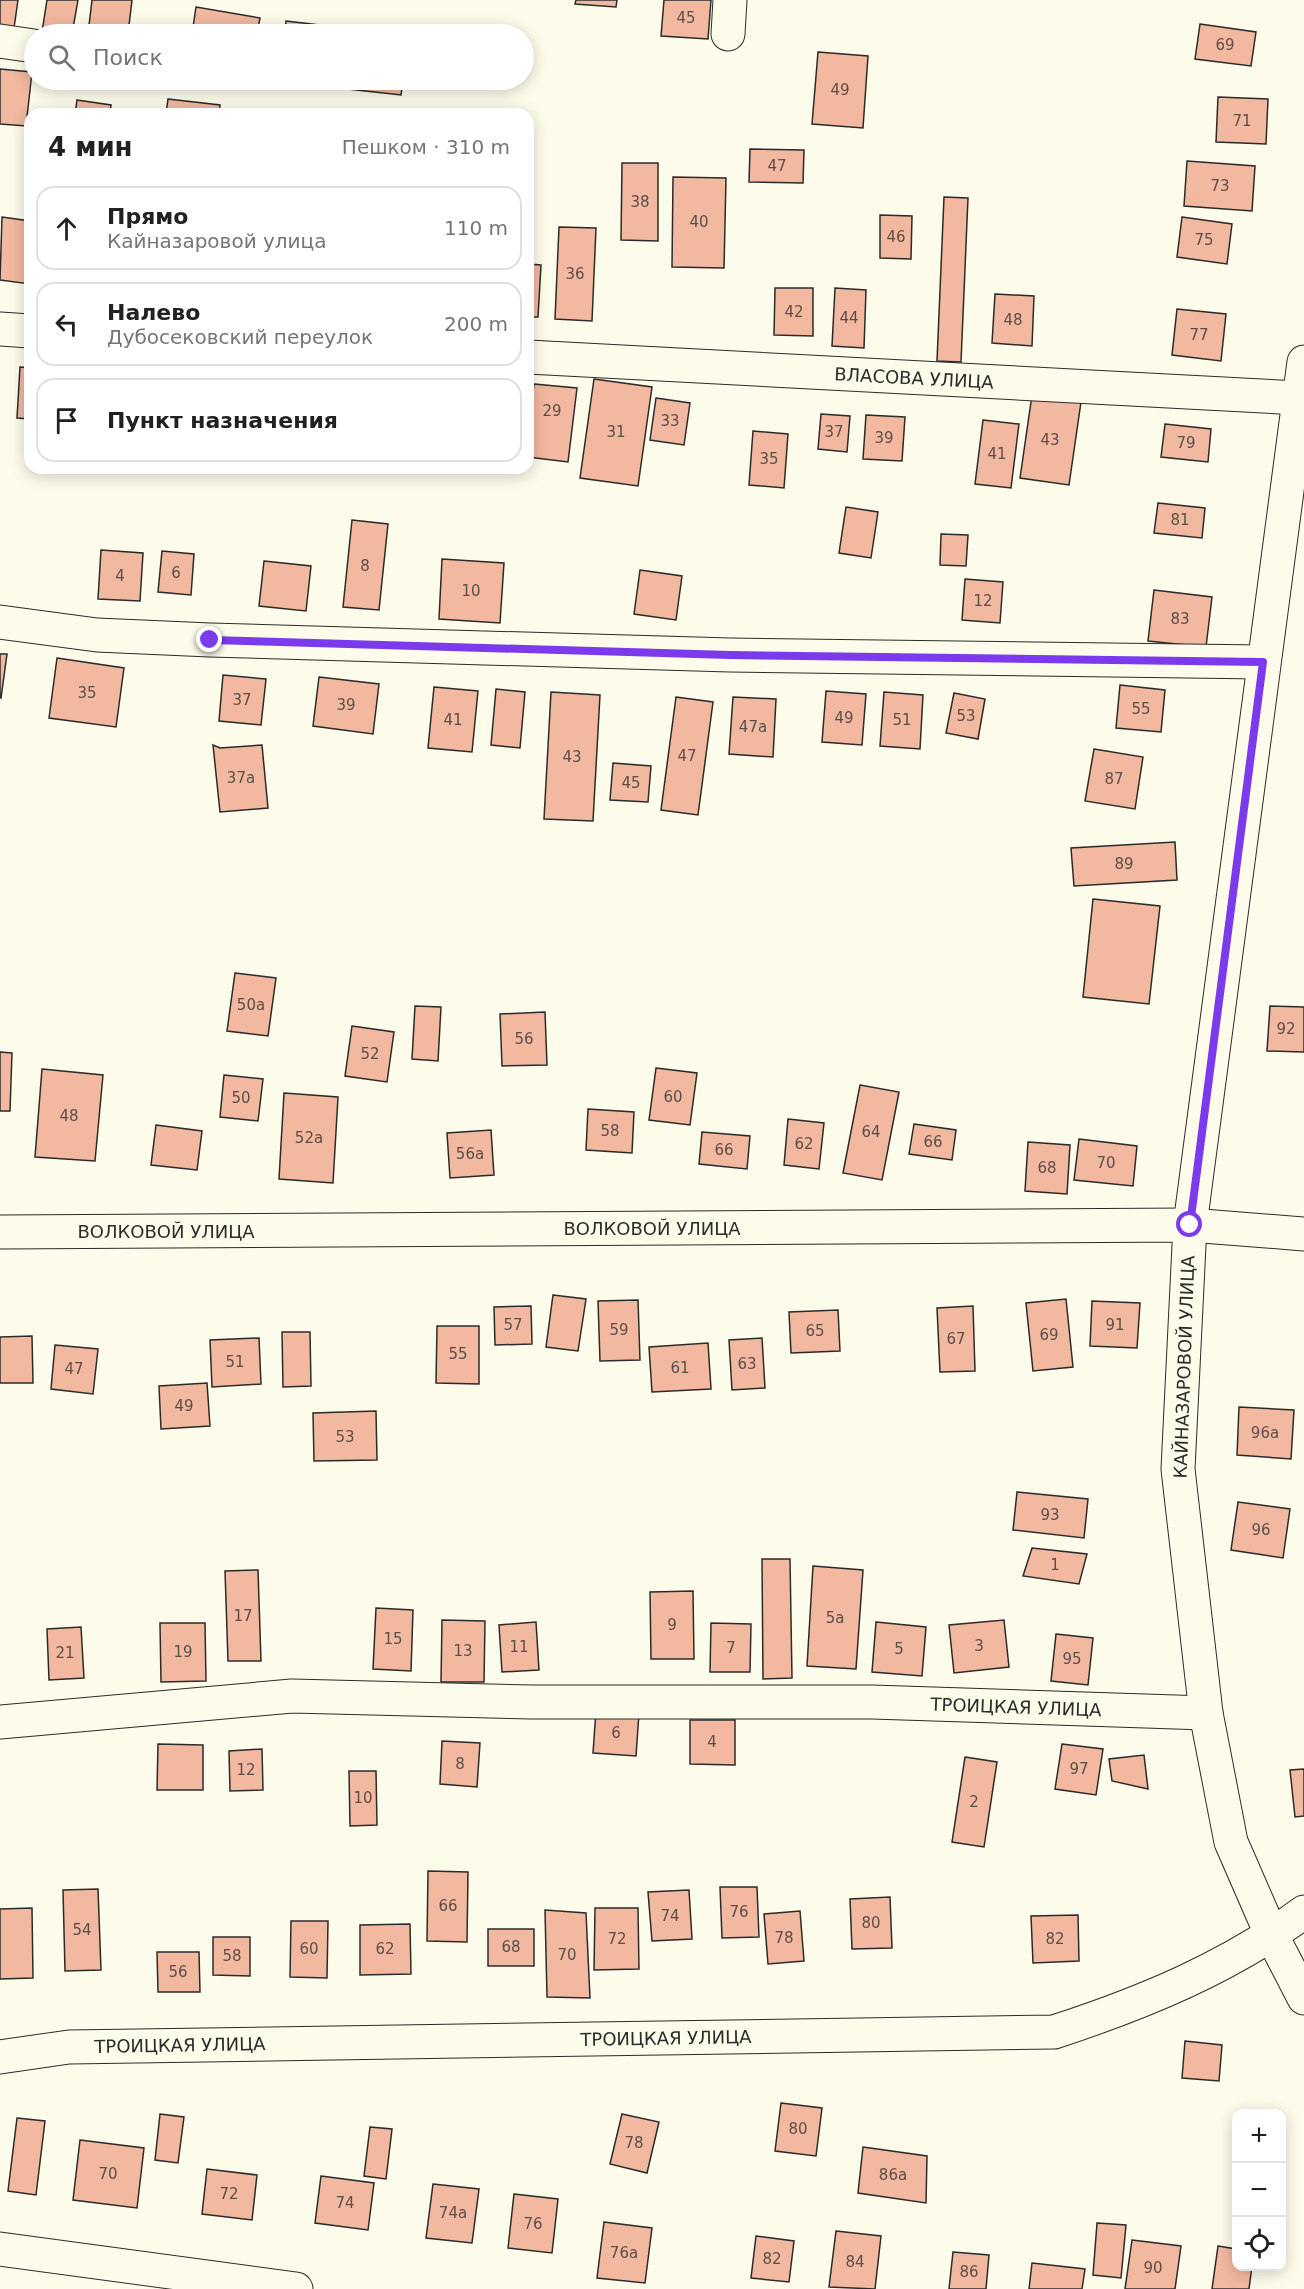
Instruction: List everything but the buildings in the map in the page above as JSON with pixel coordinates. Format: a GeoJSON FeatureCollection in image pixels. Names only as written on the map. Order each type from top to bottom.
{"type":"FeatureCollection","features":[{"type":"Feature","properties":{"kind":"street"},"geometry":{"type":"LineString","coordinates":[[728,34],[730,0]]}},
{"type":"Feature","properties":{"kind":"street"},"geometry":{"type":"LineString","coordinates":[[0,41],[24,45]]}},
{"type":"Feature","properties":{"kind":"street"},"geometry":{"type":"LineString","coordinates":[[0,329],[24,331]]}},
{"type":"Feature","properties":{"kind":"street","name":"ВЛАСОВА УЛИЦА"},"geometry":{"type":"LineString","coordinates":[[534,357],[1299,398]]}},
{"type":"Feature","properties":{"kind":"street","name":"КАЙНАЗАРОВОЙ УЛИЦА"},"geometry":{"type":"LineString","coordinates":[[1304,362],[1190,1225],[1178,1469],[1206,1713],[1232,1842],[1272,1936],[1304,1998]]}},
{"type":"Feature","properties":{"kind":"street"},"geometry":{"type":"LineString","coordinates":[[0,622],[97,634],[210,640],[730,655],[1263,662]]}},
{"type":"Feature","properties":{"kind":"street","name":"ВОЛКОВОЙ УЛИЦА"},"geometry":{"type":"LineString","coordinates":[[0,1232],[1190,1225],[1304,1234]]}},
{"type":"Feature","properties":{"kind":"street","name":"ТРОИЦКАЯ УЛИЦА"},"geometry":{"type":"LineString","coordinates":[[0,1722],[292,1696],[532,1702],[872,1702],[1206,1713]]}},
{"type":"Feature","properties":{"kind":"street","name":"ТРОИЦКАЯ УЛИЦА"},"geometry":{"type":"LineString","coordinates":[[0,2057],[69,2047],[1054,2032],[1123,2010],[1173,1988],[1272,1936],[1304,1912]]}},
{"type":"Feature","properties":{"kind":"street"},"geometry":{"type":"LineString","coordinates":[[0,2249],[296,2289]]}},
{"type":"Feature","properties":{"kind":"route"},"geometry":{"type":"LineString","coordinates":[[210,640],[730,655],[1263,662],[1190,1225]]}}]}
